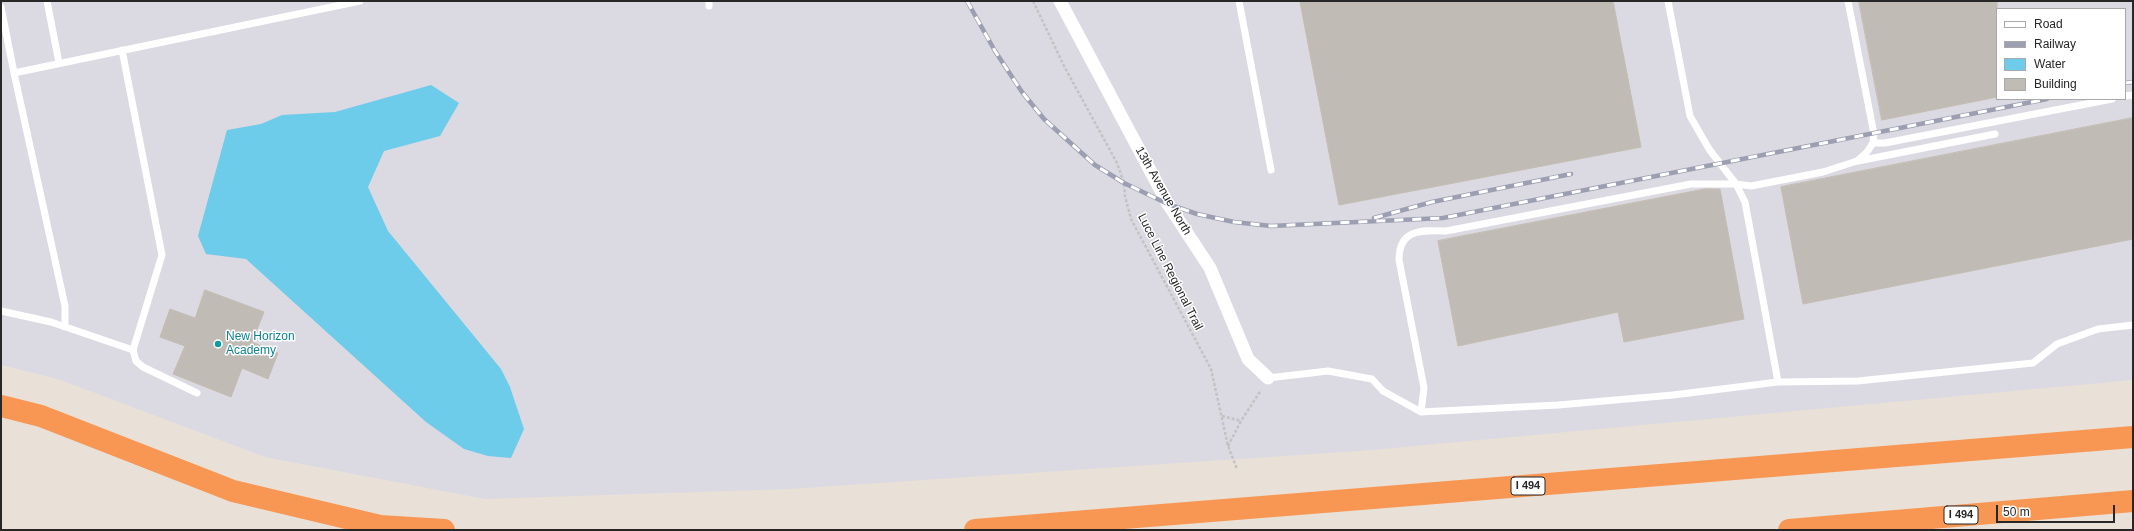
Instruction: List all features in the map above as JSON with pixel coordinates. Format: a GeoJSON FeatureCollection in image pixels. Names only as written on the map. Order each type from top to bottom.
{"type":"FeatureCollection","features":[{"type":"Feature","properties":{"kind":"highway"},"geometry":{"type":"LineString","coordinates":[[1,406],[41,416],[233,492],[380,526],[444,530]]}},
{"type":"Feature","properties":{"kind":"highway"},"geometry":{"type":"LineString","coordinates":[[2081,441],[2133,432]]}},
{"type":"Feature","properties":{"kind":"highway","name":"I 494"},"geometry":{"type":"LineString","coordinates":[[976,530],[2133,437]]}},
{"type":"Feature","properties":{"kind":"highway","name":"I 494"},"geometry":{"type":"LineString","coordinates":[[1789,530],[2133,501]]}},
{"type":"Feature","properties":{"kind":"street","name":"13th Avenue North"},"geometry":{"type":"LineString","coordinates":[[1060,1],[1168,204],[1210,268],[1248,359],[1268,378]]}},
{"type":"Feature","properties":{"kind":"lane"},"geometry":{"type":"LineString","coordinates":[[47,1],[59,63]]}},
{"type":"Feature","properties":{"kind":"lane"},"geometry":{"type":"LineString","coordinates":[[14,73],[360,1]]}},
{"type":"Feature","properties":{"kind":"lane"},"geometry":{"type":"LineString","coordinates":[[1239,1],[1271,170]]}},
{"type":"Feature","properties":{"kind":"lane"},"geometry":{"type":"LineString","coordinates":[[1668,1],[1690,116],[1709,149],[1736,184],[1745,202],[1778,382]]}},
{"type":"Feature","properties":{"kind":"lane"},"geometry":{"type":"LineString","coordinates":[[1848,1],[1874,134],[1873,143],[1867,152],[1857,161]]}},
{"type":"Feature","properties":{"kind":"lane"},"geometry":{"type":"LineString","coordinates":[[1,7],[64,300],[66,327]]}},
{"type":"Feature","properties":{"kind":"lane"},"geometry":{"type":"LineString","coordinates":[[122,50],[162,255],[133,350],[136,361],[143,367],[197,393]]}},
{"type":"Feature","properties":{"kind":"lane"},"geometry":{"type":"LineString","coordinates":[[1873,143],[1885,143],[2107,100]]}},
{"type":"Feature","properties":{"kind":"lane"},"geometry":{"type":"LineString","coordinates":[[1421,412],[1424,388],[1399,250],[1410,235],[1418,231],[1446,231],[1691,184],[1736,184],[1750,186],[1764,184],[1823,172],[1857,161],[1995,134]]}},
{"type":"Feature","properties":{"kind":"lane"},"geometry":{"type":"LineString","coordinates":[[1,311],[66,327],[133,350]]}},
{"type":"Feature","properties":{"kind":"lane"},"geometry":{"type":"LineString","coordinates":[[1268,378],[1328,371],[1372,379],[1384,392],[1421,412],[1558,405],[1778,382],[1858,381],[2033,363],[2058,344],[2098,329],[2133,325]]}},
{"type":"Feature","properties":{"kind":"path","name":"Luce Line Regional Trail"},"geometry":{"type":"LineString","coordinates":[[1033,1],[1064,66],[1118,163],[1124,183],[1125,196],[1131,219],[1211,369],[1228,446],[1237,469]]}},
{"type":"Feature","properties":{"kind":"path"},"geometry":{"type":"LineString","coordinates":[[1228,446],[1241,421],[1254,404],[1268,378]]}},
{"type":"Feature","properties":{"kind":"path"},"geometry":{"type":"LineString","coordinates":[[1222,416],[1241,421]]}},
{"type":"Feature","properties":{"kind":"shaded area"},"geometry":{"type":"Polygon","coordinates":[[[1,1],[2133,1],[2133,380],[1360,451],[789,489],[485,499],[265,457],[58,379],[1,365],[1,1]]]}},
{"type":"Feature","properties":{"kind":"water"},"geometry":{"type":"Polygon","coordinates":[[[431,85],[459,103],[440,136],[384,151],[368,187],[388,231],[501,369],[510,387],[524,429],[511,458],[488,456],[464,449],[426,422],[246,259],[206,254],[198,236],[227,130],[261,124],[282,115],[335,112],[431,85]]]}},
{"type":"Feature","properties":{"kind":"building"},"geometry":{"type":"Polygon","coordinates":[[[1613,1],[1641,147],[1339,205],[1300,2],[1613,1]]]}},
{"type":"Feature","properties":{"kind":"building"},"geometry":{"type":"Polygon","coordinates":[[[1859,1],[1997,1],[1996,97],[1882,120],[1859,1]]]}},
{"type":"Feature","properties":{"kind":"building"},"geometry":{"type":"Polygon","coordinates":[[[2133,118],[2133,239],[1803,304],[1781,187],[2133,118]]]}},
{"type":"Feature","properties":{"kind":"building"},"geometry":{"type":"Polygon","coordinates":[[[1705,189],[1720,189],[1744,319],[1624,342],[1618,312],[1458,346],[1438,241],[1705,189]]]}},
{"type":"Feature","properties":{"kind":"building","name":"New Horizon Academy"},"geometry":{"type":"Polygon","coordinates":[[[205,290],[264,312],[252,342],[278,353],[268,379],[242,368],[231,397],[173,374],[185,346],[160,337],[170,309],[195,318],[205,290]]]}},
{"type":"Feature","properties":{"kind":"railway"},"geometry":{"type":"LineString","coordinates":[[967,1],[995,51],[1022,92],[1044,119],[1095,165],[1124,183],[1168,204],[1197,214],[1234,222],[1271,226],[1443,218],[2042,100]]}},
{"type":"Feature","properties":{"kind":"railway"},"geometry":{"type":"LineString","coordinates":[[2126,83],[2133,82]]}},
{"type":"Feature","properties":{"kind":"railway"},"geometry":{"type":"LineString","coordinates":[[1374,218],[1432,202],[1571,174]]}},
{"type":"Feature","properties":{"kind":"place","name":"New Horizon Academy"},"geometry":{"type":"Point","coordinates":[218,344]}}]}
